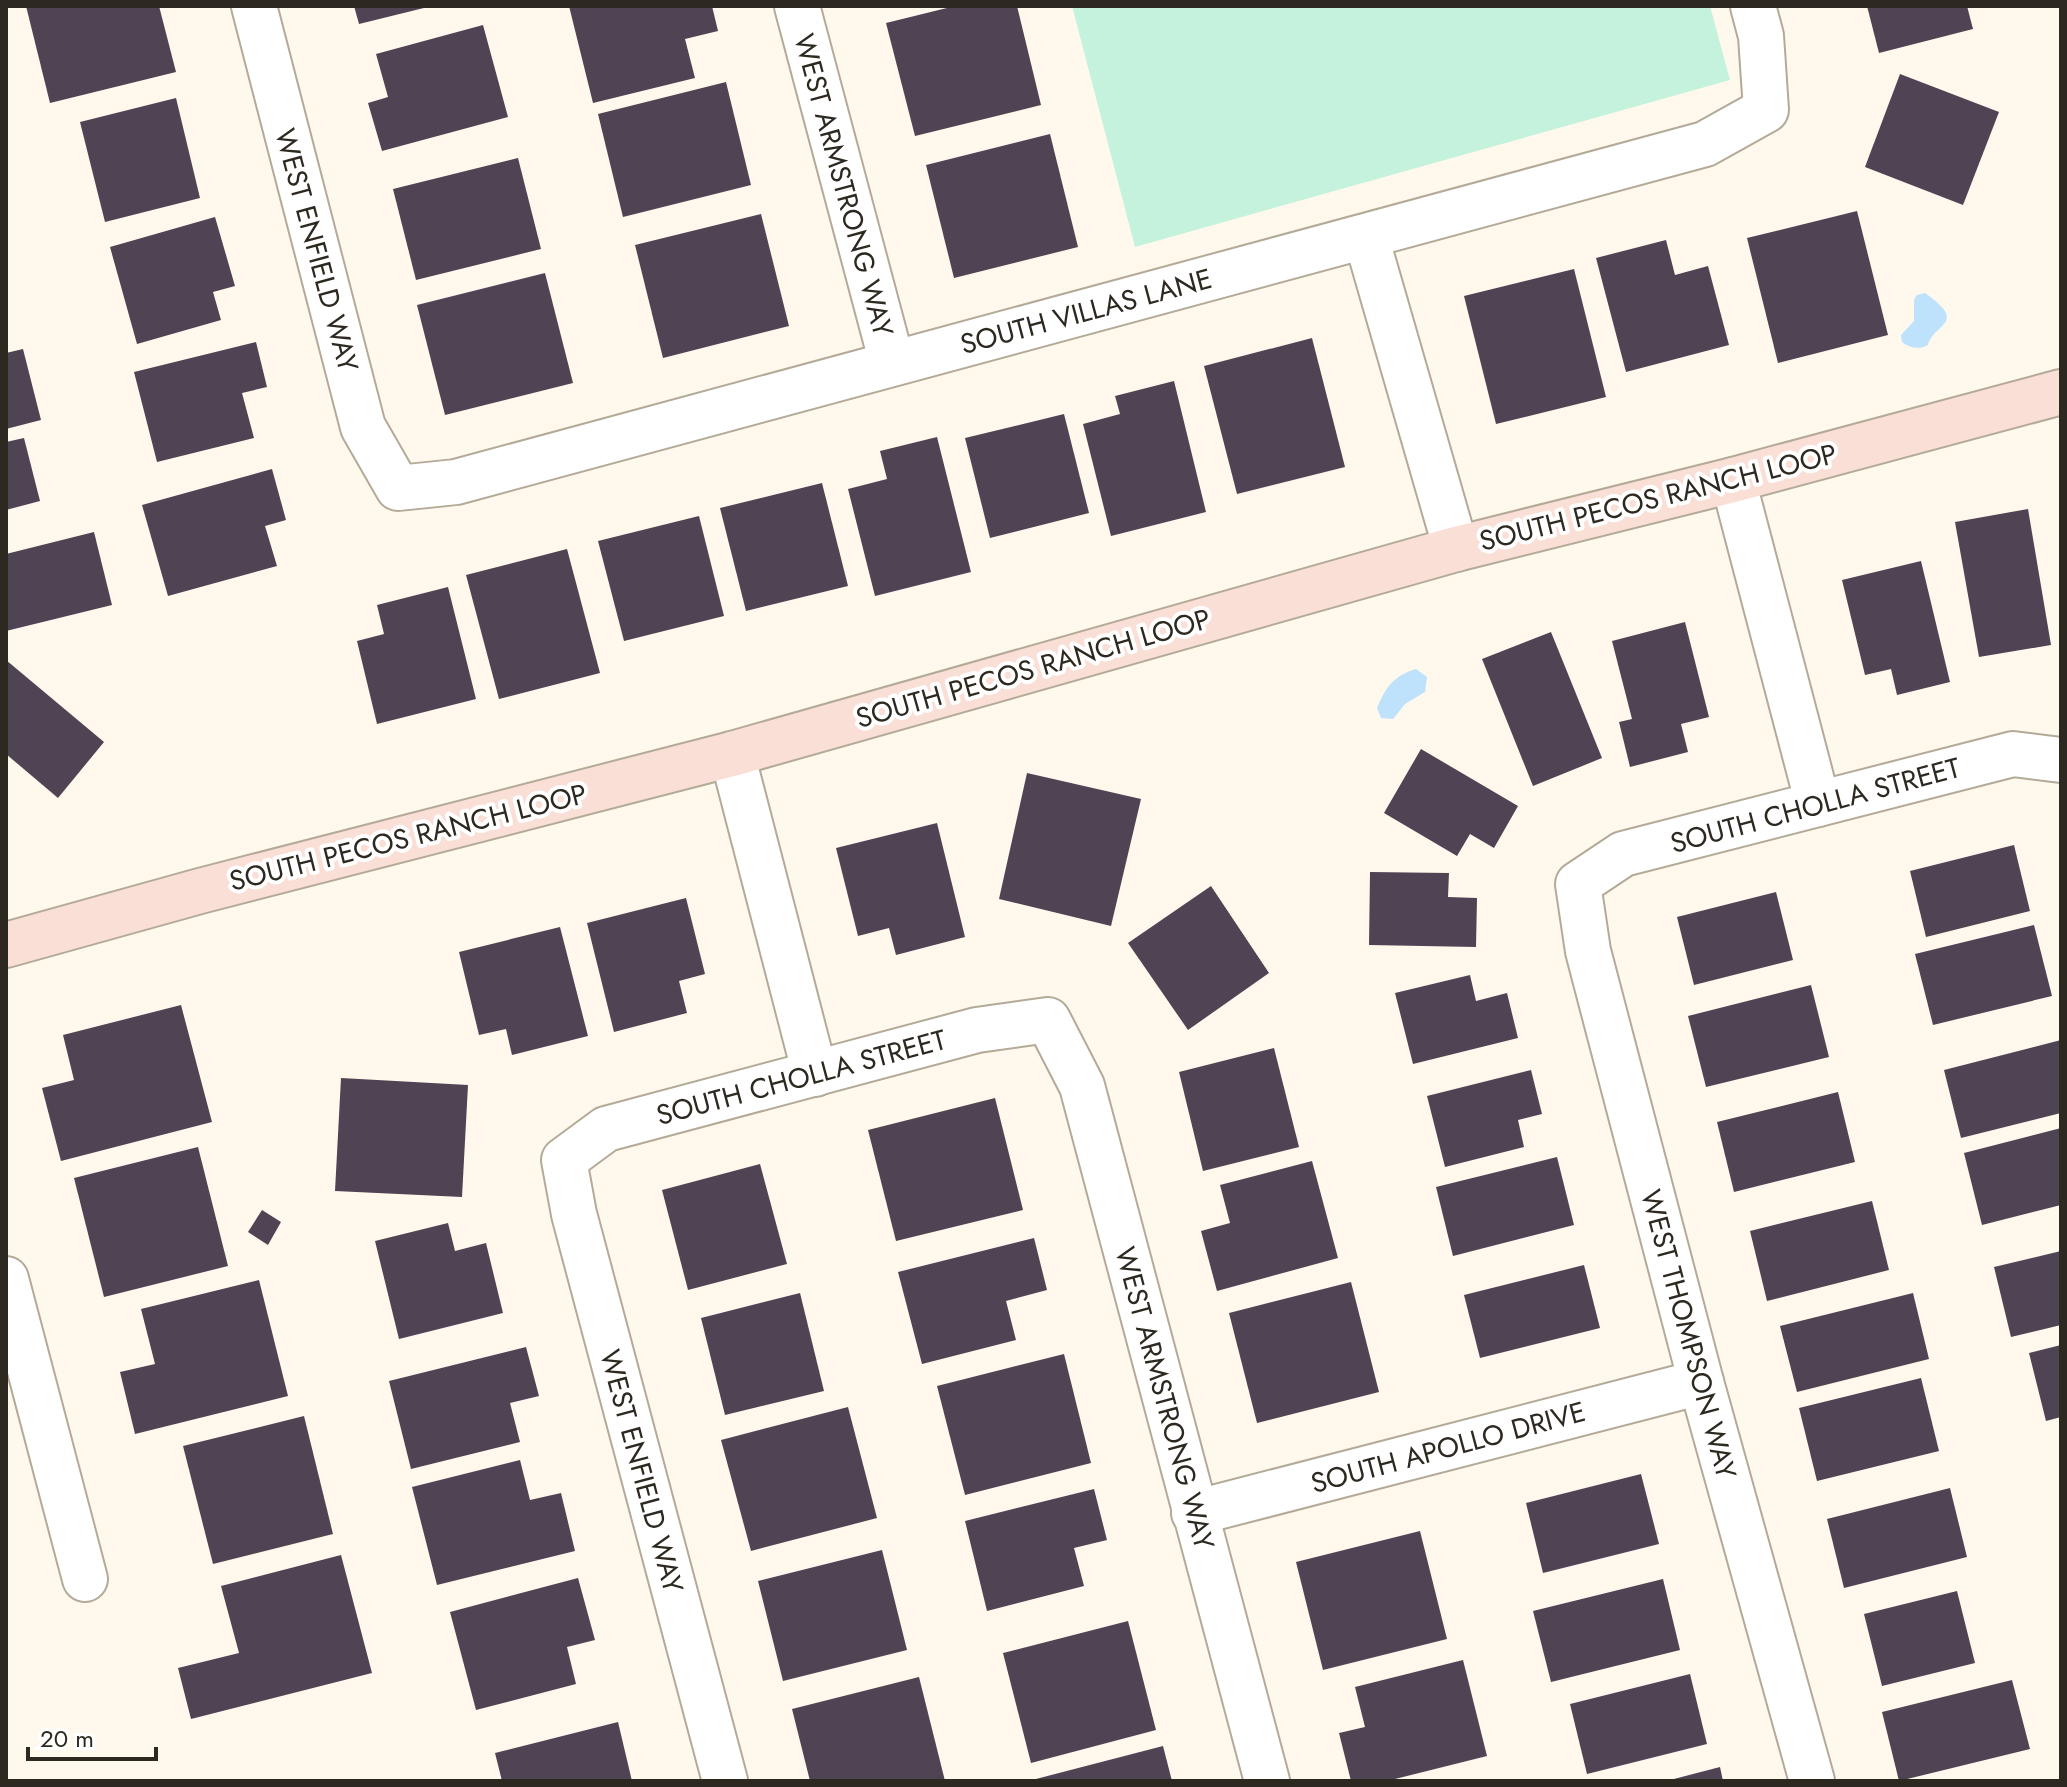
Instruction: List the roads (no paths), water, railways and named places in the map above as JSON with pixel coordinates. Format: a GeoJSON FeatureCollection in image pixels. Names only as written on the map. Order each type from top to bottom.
{"type":"FeatureCollection","features":[{"type":"Feature","properties":{"kind":"street","name":"WEST ENFIELD WAY"},"geometry":{"type":"LineString","coordinates":[[254,6],[363,427],[398,488]]}},
{"type":"Feature","properties":{"kind":"street","name":"WEST ARMSTRONG WAY"},"geometry":{"type":"LineString","coordinates":[[797,6],[892,363]]}},
{"type":"Feature","properties":{"kind":"street","name":"SOUTH VILLAS LANE"},"geometry":{"type":"LineString","coordinates":[[398,488],[456,482],[1705,144],[1766,110],[1761,36],[1753,6]]}},
{"type":"Feature","properties":{"kind":"street"},"geometry":{"type":"LineString","coordinates":[[1366,237],[1456,549]]}},
{"type":"Feature","properties":{"kind":"street","name":"SOUTH PECOS RANCH LOOP"},"geometry":{"type":"LineString","coordinates":[[6,945],[200,891],[732,754],[1456,549],[1733,480],[2061,392]]}},
{"type":"Feature","properties":{"kind":"street"},"geometry":{"type":"LineString","coordinates":[[1733,480],[1818,804]]}},
{"type":"Feature","properties":{"kind":"street"},"geometry":{"type":"LineString","coordinates":[[732,754],[815,1074]]}},
{"type":"Feature","properties":{"kind":"street","name":"SOUTH CHOLLA STREET"},"geometry":{"type":"LineString","coordinates":[[1578,884],[1623,854],[2013,754],[2061,760]]}},
{"type":"Feature","properties":{"kind":"street","name":"WEST THOMPSON WAY"},"geometry":{"type":"LineString","coordinates":[[1578,884],[1588,951],[1701,1382],[1812,1781]]}},
{"type":"Feature","properties":{"kind":"street","name":"WEST ARMSTRONG WAY"},"geometry":{"type":"LineString","coordinates":[[1048,1020],[1082,1086],[1267,1781]]}},
{"type":"Feature","properties":{"kind":"street","name":"SOUTH CHOLLA STREET"},"geometry":{"type":"LineString","coordinates":[[564,1160],[606,1129],[977,1030],[1048,1020]]}},
{"type":"Feature","properties":{"kind":"street","name":"WEST ENFIELD WAY"},"geometry":{"type":"LineString","coordinates":[[564,1160],[574,1214],[725,1781]]}},
{"type":"Feature","properties":{"kind":"street"},"geometry":{"type":"LineString","coordinates":[[6,1279],[85,1579]]}},
{"type":"Feature","properties":{"kind":"street","name":"SOUTH APOLLO DRIVE"},"geometry":{"type":"LineString","coordinates":[[1194,1513],[1701,1382]]}},
{"type":"Feature","properties":{"kind":"water"},"geometry":{"type":"Polygon","coordinates":[[[1925,293],[1938,303],[1947,317],[1928,345],[1911,347],[1902,342],[1901,335],[1914,321],[1914,300],[1917,295],[1925,293]]]}},
{"type":"Feature","properties":{"kind":"water"},"geometry":{"type":"Polygon","coordinates":[[[1416,669],[1427,677],[1425,692],[1405,704],[1393,719],[1381,718],[1377,708],[1387,688],[1401,675],[1416,669]]]}}]}
